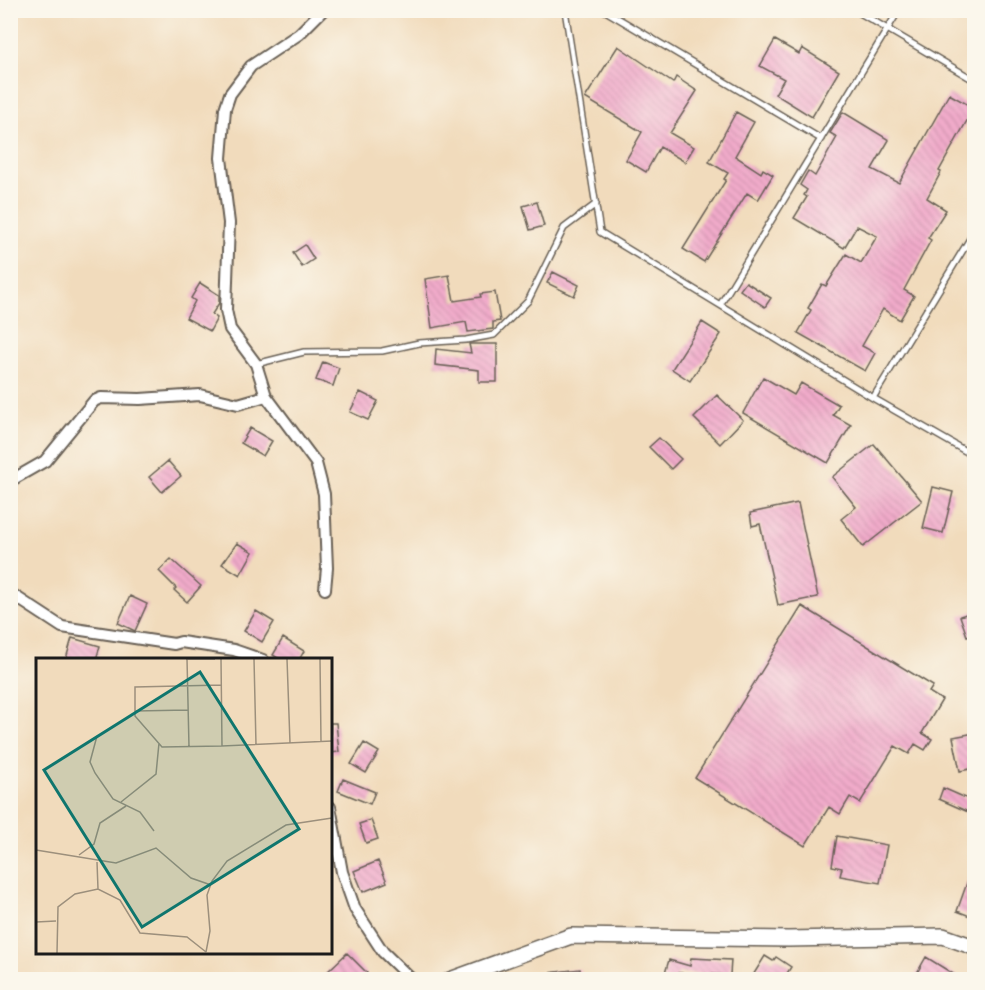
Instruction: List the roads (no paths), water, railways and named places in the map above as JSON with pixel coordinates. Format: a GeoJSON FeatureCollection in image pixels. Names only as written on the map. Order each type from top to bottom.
{"type":"FeatureCollection","features":[{"type":"Feature","properties":{"kind":"street"},"geometry":{"type":"LineString","coordinates":[[323,10],[299,34],[251,66],[230,94],[225,109],[220,158],[229,223],[226,310],[230,329],[256,364],[266,396],[316,463],[324,494],[327,568],[325,590]]}},
{"type":"Feature","properties":{"kind":"street"},"geometry":{"type":"LineString","coordinates":[[10,481],[45,460],[94,401],[101,398],[140,399],[200,394],[238,404],[266,396]]}},
{"type":"Feature","properties":{"kind":"street"},"geometry":{"type":"LineString","coordinates":[[10,593],[62,627],[174,644],[181,642],[234,650],[257,658]]}},
{"type":"Feature","properties":{"kind":"street"},"geometry":{"type":"LineString","coordinates":[[332,818],[342,872],[355,909],[383,952],[411,980]]}},
{"type":"Feature","properties":{"kind":"street"},"geometry":{"type":"LineString","coordinates":[[450,980],[571,936],[788,939],[943,936],[975,947]]}},
{"type":"Feature","properties":{"kind":"lane"},"geometry":{"type":"LineString","coordinates":[[565,10],[600,232],[873,398],[975,456]]}},
{"type":"Feature","properties":{"kind":"lane"},"geometry":{"type":"LineString","coordinates":[[604,10],[821,139]]}},
{"type":"Feature","properties":{"kind":"lane"},"geometry":{"type":"LineString","coordinates":[[855,10],[975,80]]}},
{"type":"Feature","properties":{"kind":"lane"},"geometry":{"type":"LineString","coordinates":[[720,305],[899,10]]}},
{"type":"Feature","properties":{"kind":"lane"},"geometry":{"type":"LineString","coordinates":[[256,364],[304,352],[382,351],[494,335],[528,301],[564,228],[596,204]]}},
{"type":"Feature","properties":{"kind":"lane"},"geometry":{"type":"LineString","coordinates":[[873,398],[975,232]]}}]}
